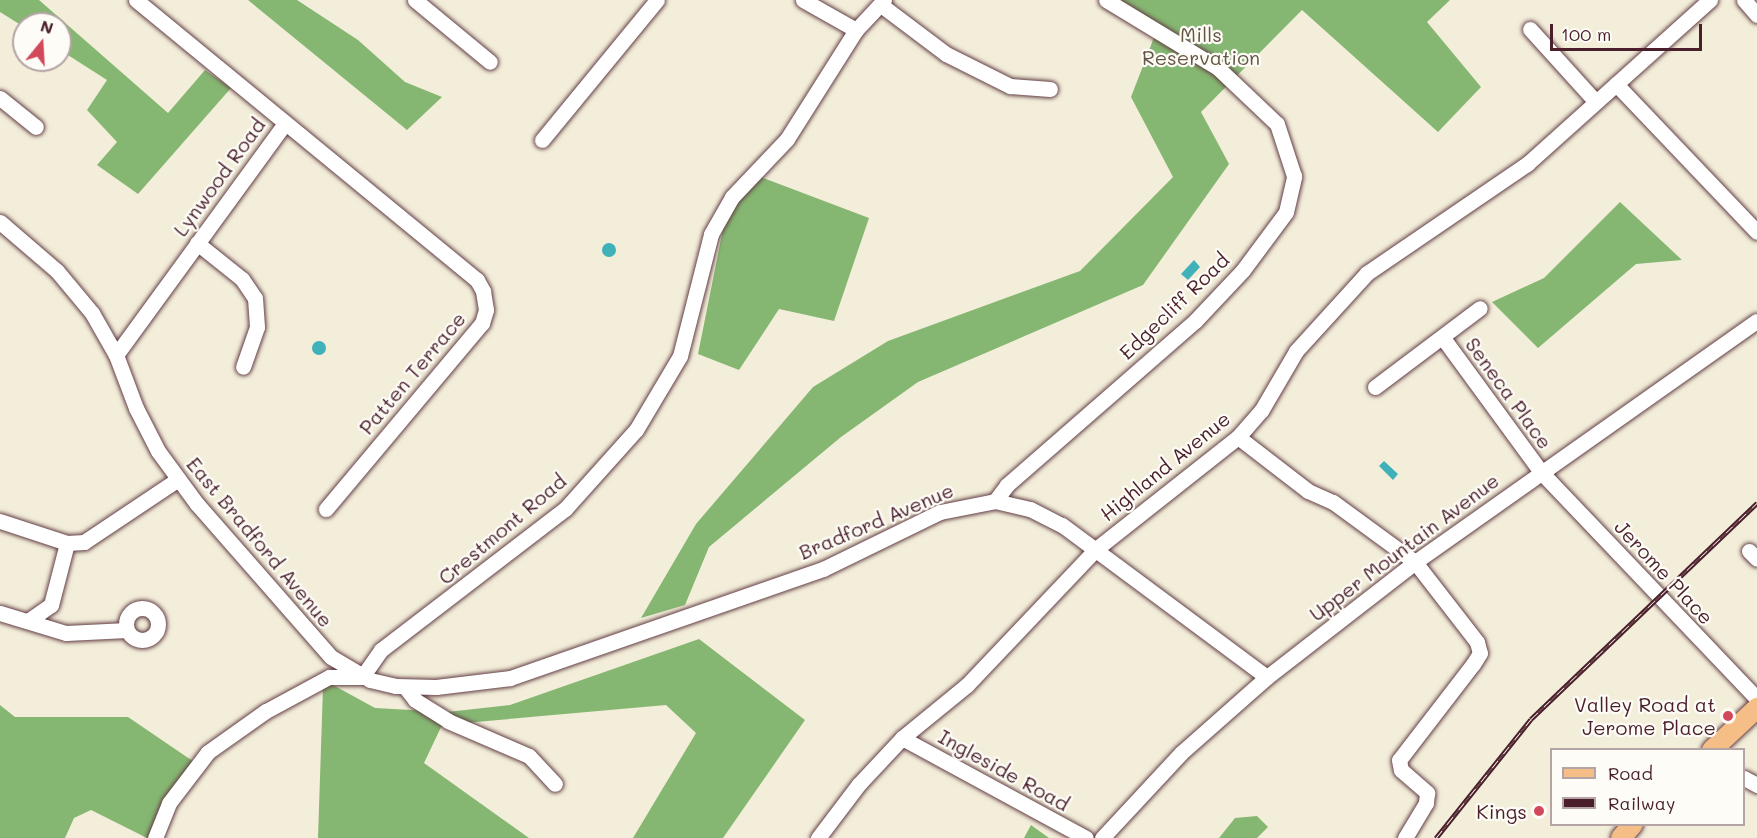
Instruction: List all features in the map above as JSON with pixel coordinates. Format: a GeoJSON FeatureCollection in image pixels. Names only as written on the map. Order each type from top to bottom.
{"type":"FeatureCollection","features":[{"type":"Feature","properties":{"kind":"main road"},"geometry":{"type":"LineString","coordinates":[[1714,748],[1757,708]]}},
{"type":"Feature","properties":{"kind":"main road"},"geometry":{"type":"LineString","coordinates":[[1621,838],[1632,826]]}},
{"type":"Feature","properties":{"kind":"street","name":"Lynwood Road"},"geometry":{"type":"LineString","coordinates":[[116,355],[285,123],[136,0]]}},
{"type":"Feature","properties":{"kind":"street"},"geometry":{"type":"LineString","coordinates":[[415,0],[490,62]]}},
{"type":"Feature","properties":{"kind":"street"},"geometry":{"type":"LineString","coordinates":[[542,140],[657,0]]}},
{"type":"Feature","properties":{"kind":"street"},"geometry":{"type":"LineString","coordinates":[[803,0],[856,30]]}},
{"type":"Feature","properties":{"kind":"street","name":"Edgecliff Road"},"geometry":{"type":"LineString","coordinates":[[995,501],[1007,485],[1195,321],[1243,270],[1286,212],[1294,176],[1277,124],[1218,68],[1106,0]]}},
{"type":"Feature","properties":{"kind":"street","name":"Highland Avenue"},"geometry":{"type":"LineString","coordinates":[[818,838],[859,784],[902,738],[967,685],[1096,549],[1238,437],[1261,411],[1296,351],[1366,273],[1527,164],[1710,0]]}},
{"type":"Feature","properties":{"kind":"street"},"geometry":{"type":"LineString","coordinates":[[1744,0],[1757,15]]}},
{"type":"Feature","properties":{"kind":"street"},"geometry":{"type":"LineString","coordinates":[[882,2],[946,54],[1010,86],[1050,89]]}},
{"type":"Feature","properties":{"kind":"street","name":"Crestmont Road"},"geometry":{"type":"LineString","coordinates":[[362,677],[381,650],[564,509],[636,430],[680,356],[711,234],[732,197],[787,139],[856,30],[882,2]]}},
{"type":"Feature","properties":{"kind":"street"},"geometry":{"type":"LineString","coordinates":[[1530,29],[1595,101]]}},
{"type":"Feature","properties":{"kind":"street"},"geometry":{"type":"LineString","coordinates":[[1616,84],[1757,232]]}},
{"type":"Feature","properties":{"kind":"street"},"geometry":{"type":"LineString","coordinates":[[0,98],[36,127]]}},
{"type":"Feature","properties":{"kind":"street","name":"Patten Terrace"},"geometry":{"type":"LineString","coordinates":[[285,123],[477,280],[486,303],[482,323],[326,509]]}},
{"type":"Feature","properties":{"kind":"street","name":"East Bradford Avenue"},"geometry":{"type":"LineString","coordinates":[[0,222],[70,285],[92,314],[116,355],[136,408],[177,480],[331,657],[362,677],[405,687],[450,686],[510,678],[602,645]]}},
{"type":"Feature","properties":{"kind":"street"},"geometry":{"type":"LineString","coordinates":[[197,243],[242,279],[255,298],[257,327],[243,367]]}},
{"type":"Feature","properties":{"kind":"street","name":"Seneca Place"},"geometry":{"type":"LineString","coordinates":[[1375,387],[1480,308]]}},
{"type":"Feature","properties":{"kind":"street","name":"Upper Mountain Avenue"},"geometry":{"type":"LineString","coordinates":[[1101,838],[1181,753],[1267,677],[1414,562],[1695,362],[1757,321]]}},
{"type":"Feature","properties":{"kind":"street","name":"Seneca Place"},"geometry":{"type":"LineString","coordinates":[[1443,338],[1541,472]]}},
{"type":"Feature","properties":{"kind":"street"},"geometry":{"type":"LineString","coordinates":[[1238,437],[1308,491],[1333,502],[1414,562],[1477,642],[1480,653],[1399,760],[1401,770],[1427,793],[1426,803],[1405,838]]}},
{"type":"Feature","properties":{"kind":"street","name":"Jerome Place"},"geometry":{"type":"LineString","coordinates":[[1541,472],[1757,699]]}},
{"type":"Feature","properties":{"kind":"street"},"geometry":{"type":"LineString","coordinates":[[0,521],[67,543],[91,540],[177,480]]}},
{"type":"Feature","properties":{"kind":"street","name":"Bradford Avenue"},"geometry":{"type":"LineString","coordinates":[[602,645],[823,568],[940,512],[995,501],[1044,515],[1096,549],[1267,677]]}},
{"type":"Feature","properties":{"kind":"street"},"geometry":{"type":"LineString","coordinates":[[28,621],[51,605],[67,543]]}},
{"type":"Feature","properties":{"kind":"street"},"geometry":{"type":"LineString","coordinates":[[51,605],[66,633]]}},
{"type":"Feature","properties":{"kind":"street"},"geometry":{"type":"LineString","coordinates":[[0,613],[66,633],[127,630]]}},
{"type":"Feature","properties":{"kind":"street"},"geometry":{"type":"LineString","coordinates":[[155,838],[169,803],[208,752],[266,711],[329,677],[362,677]]}},
{"type":"Feature","properties":{"kind":"street"},"geometry":{"type":"LineString","coordinates":[[405,687],[414,699],[448,721],[529,756],[555,784]]}},
{"type":"Feature","properties":{"kind":"street","name":"Ingleside Road"},"geometry":{"type":"LineString","coordinates":[[902,738],[1086,838]]}},
{"type":"Feature","properties":{"kind":"green space"},"geometry":{"type":"Polygon","coordinates":[[[0,0],[39,0],[53,12],[12,12],[12,20],[0,12],[0,0]]]}},
{"type":"Feature","properties":{"kind":"green space"},"geometry":{"type":"Polygon","coordinates":[[[248,0],[297,0],[358,40],[405,82],[442,97],[407,130],[248,0]]]}},
{"type":"Feature","properties":{"kind":"green space","name":"Mills Reservation"},"geometry":{"type":"Polygon","coordinates":[[[1114,0],[1450,0],[1427,22],[1481,87],[1438,132],[1302,10],[1201,112],[1229,164],[1143,285],[918,382],[841,437],[709,547],[685,605],[641,618],[696,524],[813,387],[888,341],[1080,271],[1173,177],[1131,97],[1158,27],[1114,0]]]}},
{"type":"Feature","properties":{"kind":"green space"},"geometry":{"type":"Polygon","coordinates":[[[72,29],[168,113],[205,70],[231,88],[138,194],[97,165],[117,142],[87,110],[107,80],[72,58],[72,29]]]}},
{"type":"Feature","properties":{"kind":"green space"},"geometry":{"type":"Polygon","coordinates":[[[758,176],[869,218],[834,321],[779,309],[739,370],[698,354],[725,219],[758,176]]]}},
{"type":"Feature","properties":{"kind":"green space"},"geometry":{"type":"Polygon","coordinates":[[[1620,202],[1682,260],[1636,264],[1538,348],[1492,302],[1544,278],[1620,202]]]}},
{"type":"Feature","properties":{"kind":"green space"},"geometry":{"type":"Polygon","coordinates":[[[699,639],[805,720],[723,838],[633,838],[696,733],[666,705],[442,725],[424,763],[529,838],[318,838],[323,687],[333,685],[375,708],[447,712],[510,705],[699,639]]]}},
{"type":"Feature","properties":{"kind":"green space"},"geometry":{"type":"Polygon","coordinates":[[[0,705],[15,717],[128,717],[200,766],[157,838],[147,838],[91,810],[74,818],[65,838],[0,838],[0,705]]]}},
{"type":"Feature","properties":{"kind":"green space"},"geometry":{"type":"Polygon","coordinates":[[[1257,816],[1268,827],[1257,838],[1219,838],[1235,818],[1257,816]]]}},
{"type":"Feature","properties":{"kind":"green space"},"geometry":{"type":"Polygon","coordinates":[[[1031,825],[1049,838],[1024,838],[1031,825]]]}},
{"type":"Feature","properties":{"kind":"water"},"geometry":{"type":"Polygon","coordinates":[[[609,243],[614,245],[616,250],[614,255],[609,257],[604,255],[602,250],[604,245],[609,243]]]}},
{"type":"Feature","properties":{"kind":"water"},"geometry":{"type":"Polygon","coordinates":[[[1194,260],[1200,267],[1188,280],[1181,274],[1194,260]]]}},
{"type":"Feature","properties":{"kind":"water"},"geometry":{"type":"Polygon","coordinates":[[[316,341],[322,341],[326,348],[322,355],[316,355],[312,351],[312,345],[316,341]]]}},
{"type":"Feature","properties":{"kind":"water"},"geometry":{"type":"Polygon","coordinates":[[[1384,461],[1398,474],[1393,480],[1379,466],[1384,461]]]}},
{"type":"Feature","properties":{"kind":"railway"},"geometry":{"type":"LineString","coordinates":[[1436,838],[1531,719],[1757,503]]}},
{"type":"Feature","properties":{"kind":"place","name":"Valley Road at Jerome Place"},"geometry":{"type":"Point","coordinates":[1728,716]}},
{"type":"Feature","properties":{"kind":"place","name":"Kings"},"geometry":{"type":"Point","coordinates":[1539,811]}}]}
